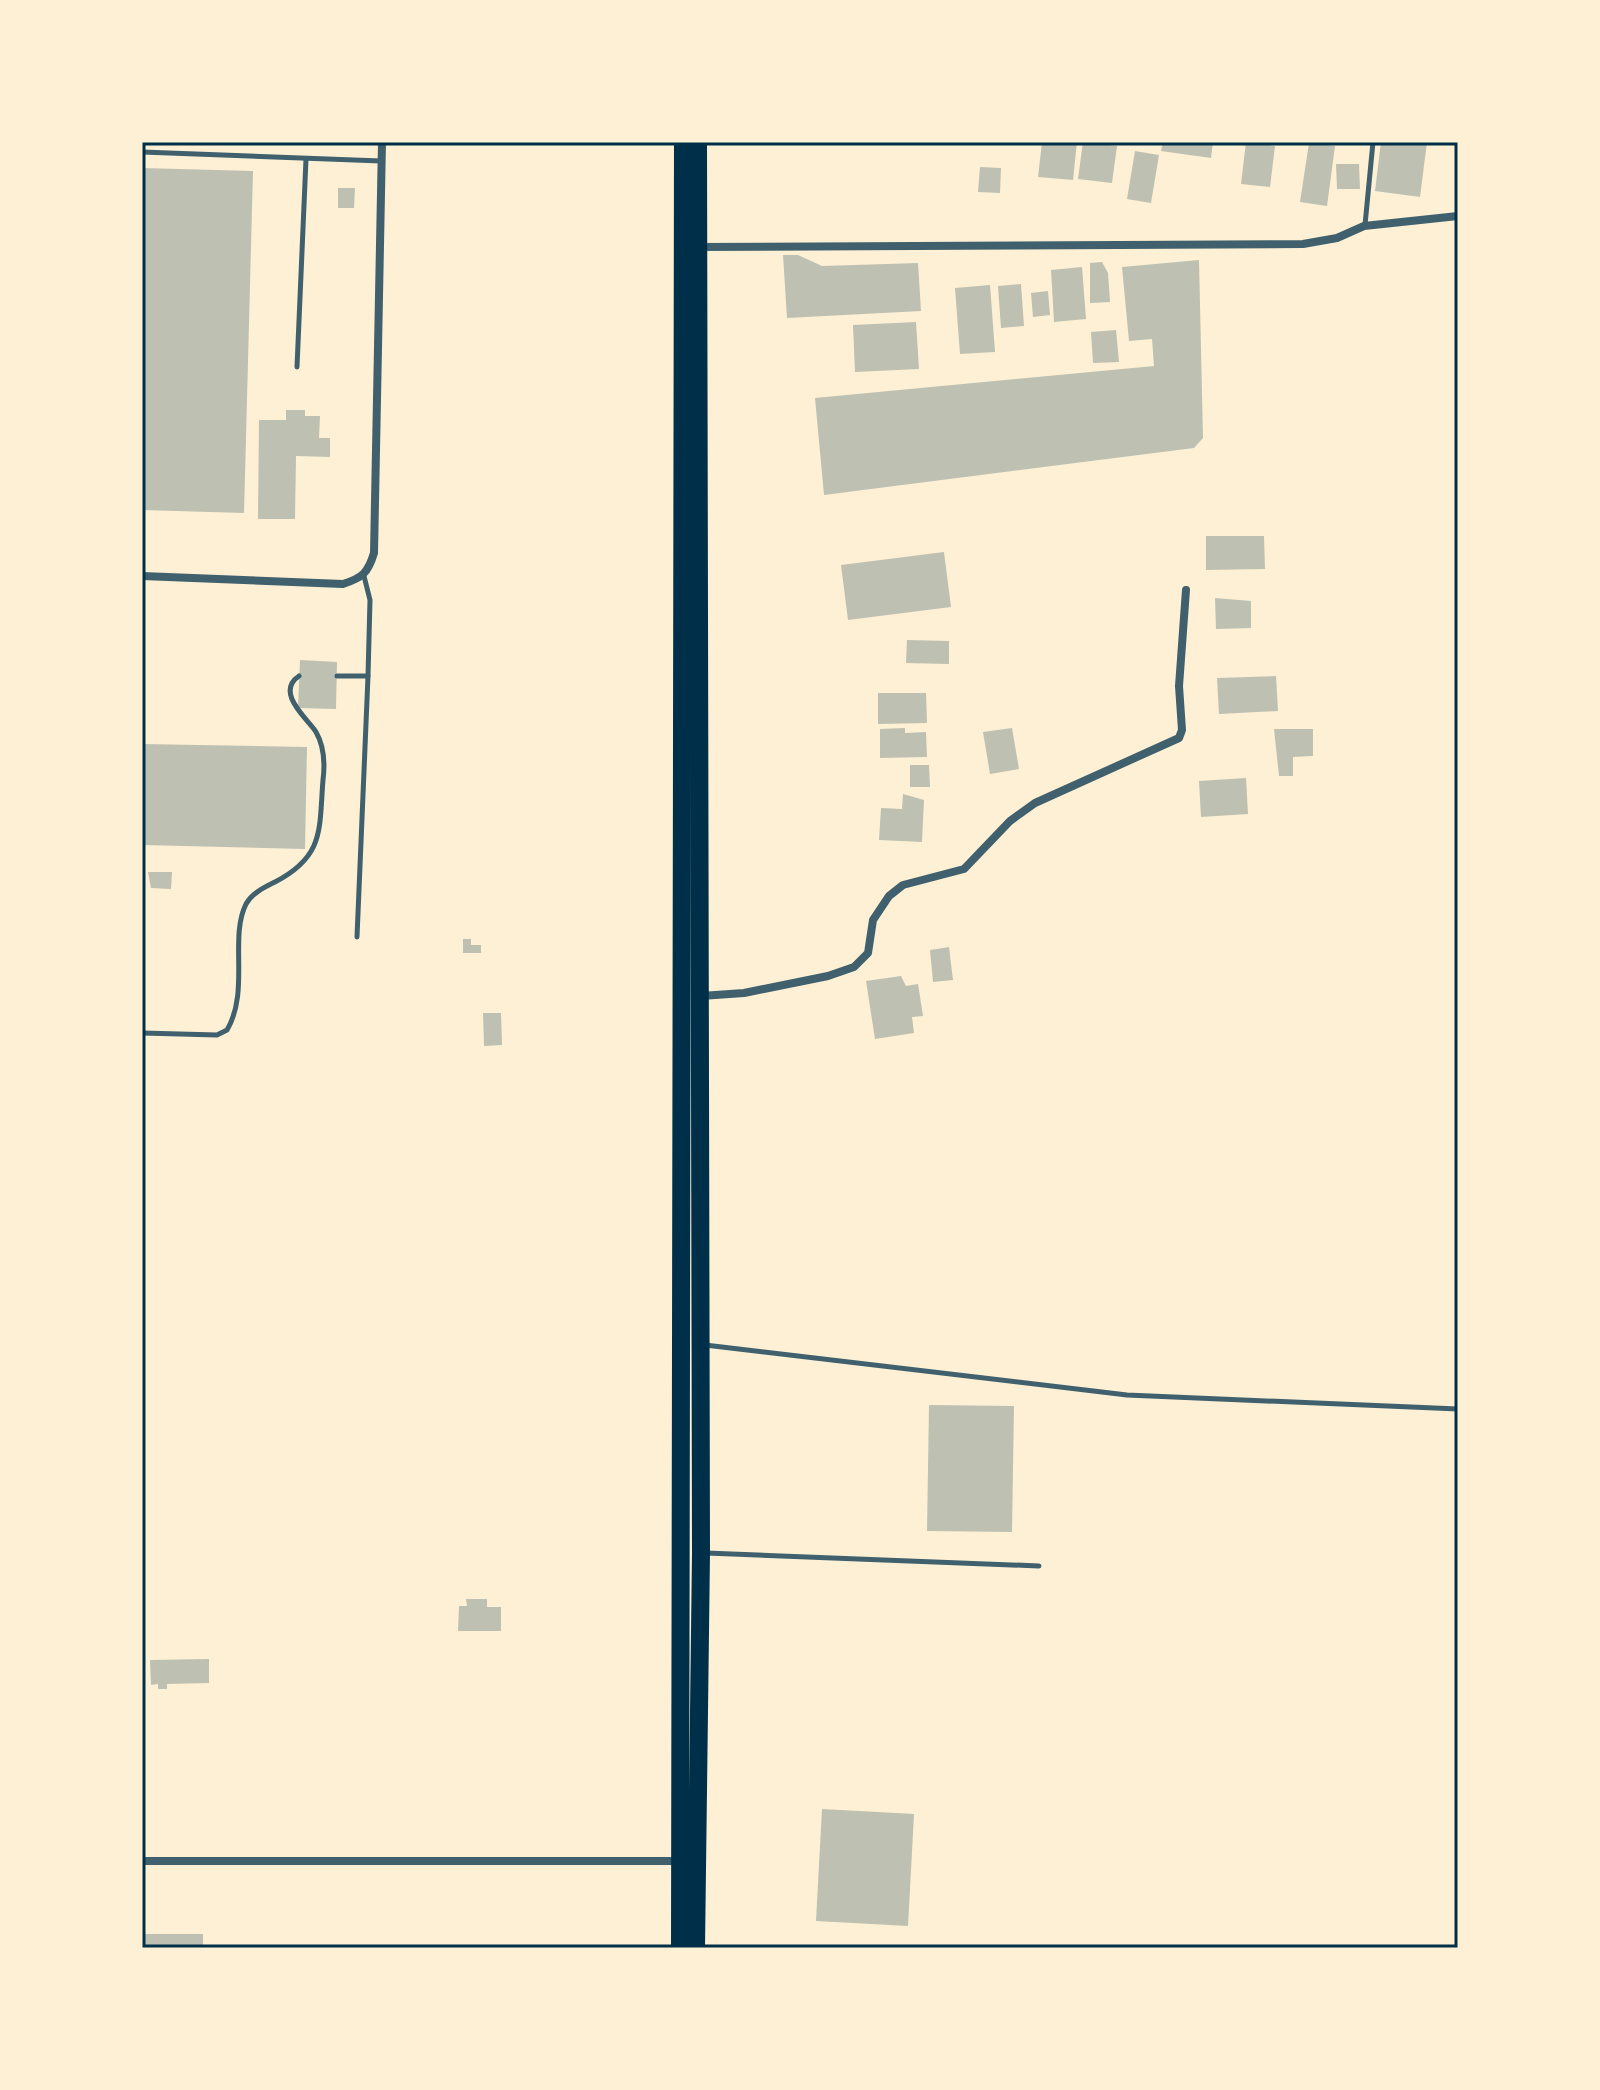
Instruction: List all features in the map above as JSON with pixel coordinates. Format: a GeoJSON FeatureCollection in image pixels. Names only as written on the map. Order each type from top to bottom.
{"type":"FeatureCollection","features":[{"type":"Feature","properties":{"kind":"highway"},"geometry":{"type":"LineString","coordinates":[[680,1948],[683,142]]}},
{"type":"Feature","properties":{"kind":"highway"},"geometry":{"type":"LineString","coordinates":[[696,1948],[701,1553],[698,142]]}},
{"type":"Feature","properties":{"kind":"street"},"geometry":{"type":"LineString","coordinates":[[142,576],[343,584],[364,576],[374,553],[382,142]]}},
{"type":"Feature","properties":{"kind":"street"},"geometry":{"type":"LineString","coordinates":[[697,247],[1252,246],[1322,241],[1364,226],[1458,216]]}},
{"type":"Feature","properties":{"kind":"street"},"geometry":{"type":"LineString","coordinates":[[700,996],[744,993],[854,967],[868,953],[870,932],[877,914],[903,885],[964,869],[1010,821],[1035,803],[1179,738],[1182,730],[1179,686],[1181,619],[1186,590]]}},
{"type":"Feature","properties":{"kind":"street"},"geometry":{"type":"LineString","coordinates":[[142,1861],[679,1861]]}},
{"type":"Feature","properties":{"kind":"lane"},"geometry":{"type":"LineString","coordinates":[[1364,226],[1373,142]]}},
{"type":"Feature","properties":{"kind":"lane"},"geometry":{"type":"LineString","coordinates":[[142,152],[381,161]]}},
{"type":"Feature","properties":{"kind":"lane"},"geometry":{"type":"LineString","coordinates":[[297,367],[306,159]]}},
{"type":"Feature","properties":{"kind":"lane"},"geometry":{"type":"LineString","coordinates":[[357,937],[370,600],[364,576]]}},
{"type":"Feature","properties":{"kind":"lane"},"geometry":{"type":"LineString","coordinates":[[142,1033],[217,1035],[227,1030],[238,999],[247,903],[260,889],[293,872],[310,857],[318,840],[324,768],[322,747],[316,731],[296,710],[293,685],[299,676]]}},
{"type":"Feature","properties":{"kind":"lane"},"geometry":{"type":"LineString","coordinates":[[337,676],[368,676]]}},
{"type":"Feature","properties":{"kind":"lane"},"geometry":{"type":"LineString","coordinates":[[700,1345],[1127,1395],[1458,1409]]}},
{"type":"Feature","properties":{"kind":"lane"},"geometry":{"type":"LineString","coordinates":[[701,1553],[1039,1566]]}},
{"type":"Feature","properties":{"kind":"building"},"geometry":{"type":"Polygon","coordinates":[[[1042,142],[1077,142],[1073,180],[1038,177],[1042,142]]]}},
{"type":"Feature","properties":{"kind":"building"},"geometry":{"type":"Polygon","coordinates":[[[1083,142],[1117,146],[1112,183],[1078,179],[1083,142]]]}},
{"type":"Feature","properties":{"kind":"building"},"geometry":{"type":"Polygon","coordinates":[[[1163,142],[1213,142],[1211,158],[1161,151],[1163,142]]]}},
{"type":"Feature","properties":{"kind":"building"},"geometry":{"type":"Polygon","coordinates":[[[1246,142],[1275,146],[1270,187],[1241,184],[1246,142]]]}},
{"type":"Feature","properties":{"kind":"building"},"geometry":{"type":"Polygon","coordinates":[[[1381,142],[1427,142],[1420,197],[1375,191],[1381,142]]]}},
{"type":"Feature","properties":{"kind":"building"},"geometry":{"type":"Polygon","coordinates":[[[1309,143],[1335,146],[1327,206],[1300,202],[1309,143]]]}},
{"type":"Feature","properties":{"kind":"building"},"geometry":{"type":"Polygon","coordinates":[[[1135,151],[1159,155],[1151,203],[1127,199],[1135,151]]]}},
{"type":"Feature","properties":{"kind":"building"},"geometry":{"type":"Polygon","coordinates":[[[1336,164],[1359,164],[1360,189],[1337,189],[1336,164]]]}},
{"type":"Feature","properties":{"kind":"building"},"geometry":{"type":"Polygon","coordinates":[[[980,167],[1001,168],[1000,193],[978,192],[980,167]]]}},
{"type":"Feature","properties":{"kind":"building"},"geometry":{"type":"Polygon","coordinates":[[[142,168],[253,171],[244,513],[142,510],[142,168]]]}},
{"type":"Feature","properties":{"kind":"building"},"geometry":{"type":"Polygon","coordinates":[[[338,188],[355,188],[354,208],[338,208],[338,188]]]}},
{"type":"Feature","properties":{"kind":"building"},"geometry":{"type":"Polygon","coordinates":[[[783,255],[798,255],[822,266],[918,263],[921,311],[787,318],[783,255]]]}},
{"type":"Feature","properties":{"kind":"building"},"geometry":{"type":"Polygon","coordinates":[[[1199,260],[1203,438],[1194,448],[824,495],[815,398],[1154,366],[1152,339],[1129,341],[1122,267],[1199,260]]]}},
{"type":"Feature","properties":{"kind":"building"},"geometry":{"type":"Polygon","coordinates":[[[1102,262],[1108,273],[1110,302],[1090,303],[1090,263],[1102,262]]]}},
{"type":"Feature","properties":{"kind":"building"},"geometry":{"type":"Polygon","coordinates":[[[1082,267],[1086,319],[1054,322],[1051,270],[1082,267]]]}},
{"type":"Feature","properties":{"kind":"building"},"geometry":{"type":"Polygon","coordinates":[[[1021,284],[1024,326],[1001,328],[998,286],[1021,284]]]}},
{"type":"Feature","properties":{"kind":"building"},"geometry":{"type":"Polygon","coordinates":[[[990,285],[995,352],[960,354],[955,288],[990,285]]]}},
{"type":"Feature","properties":{"kind":"building"},"geometry":{"type":"Polygon","coordinates":[[[1048,291],[1050,315],[1033,317],[1031,293],[1048,291]]]}},
{"type":"Feature","properties":{"kind":"building"},"geometry":{"type":"Polygon","coordinates":[[[916,322],[919,369],[855,372],[853,325],[916,322]]]}},
{"type":"Feature","properties":{"kind":"building"},"geometry":{"type":"Polygon","coordinates":[[[1116,330],[1119,362],[1093,363],[1091,332],[1116,330]]]}},
{"type":"Feature","properties":{"kind":"building"},"geometry":{"type":"Polygon","coordinates":[[[286,410],[305,410],[305,416],[320,416],[319,438],[330,438],[330,457],[296,456],[295,519],[258,519],[259,420],[286,420],[286,410]]]}},
{"type":"Feature","properties":{"kind":"building"},"geometry":{"type":"Polygon","coordinates":[[[1206,536],[1264,536],[1265,569],[1206,570],[1206,536]]]}},
{"type":"Feature","properties":{"kind":"building"},"geometry":{"type":"Polygon","coordinates":[[[944,552],[951,607],[848,620],[841,565],[944,552]]]}},
{"type":"Feature","properties":{"kind":"building"},"geometry":{"type":"Polygon","coordinates":[[[1215,598],[1251,601],[1251,628],[1216,629],[1215,598]]]}},
{"type":"Feature","properties":{"kind":"building"},"geometry":{"type":"Polygon","coordinates":[[[907,640],[949,641],[949,664],[906,663],[907,640]]]}},
{"type":"Feature","properties":{"kind":"building"},"geometry":{"type":"Polygon","coordinates":[[[300,660],[337,662],[336,709],[298,708],[300,660]]]}},
{"type":"Feature","properties":{"kind":"building"},"geometry":{"type":"Polygon","coordinates":[[[1276,676],[1278,711],[1219,714],[1217,678],[1276,676]]]}},
{"type":"Feature","properties":{"kind":"building"},"geometry":{"type":"Polygon","coordinates":[[[878,693],[926,693],[927,723],[878,724],[878,693]]]}},
{"type":"Feature","properties":{"kind":"building"},"geometry":{"type":"Polygon","coordinates":[[[905,728],[905,733],[926,732],[927,757],[880,758],[880,729],[905,728]]]}},
{"type":"Feature","properties":{"kind":"building"},"geometry":{"type":"Polygon","coordinates":[[[1012,728],[1019,769],[990,774],[983,732],[1012,728]]]}},
{"type":"Feature","properties":{"kind":"building"},"geometry":{"type":"Polygon","coordinates":[[[1274,729],[1313,729],[1313,756],[1293,757],[1293,776],[1279,776],[1274,729]]]}},
{"type":"Feature","properties":{"kind":"building"},"geometry":{"type":"Polygon","coordinates":[[[142,744],[307,747],[305,849],[142,845],[142,744]]]}},
{"type":"Feature","properties":{"kind":"building"},"geometry":{"type":"Polygon","coordinates":[[[910,765],[929,765],[930,787],[910,787],[910,765]]]}},
{"type":"Feature","properties":{"kind":"building"},"geometry":{"type":"Polygon","coordinates":[[[1246,778],[1248,814],[1201,817],[1199,781],[1246,778]]]}},
{"type":"Feature","properties":{"kind":"building"},"geometry":{"type":"Polygon","coordinates":[[[903,794],[924,800],[922,842],[879,840],[881,808],[902,809],[903,794]]]}},
{"type":"Feature","properties":{"kind":"building"},"geometry":{"type":"Polygon","coordinates":[[[148,872],[172,872],[171,889],[151,888],[148,872]]]}},
{"type":"Feature","properties":{"kind":"building"},"geometry":{"type":"Polygon","coordinates":[[[463,939],[471,939],[471,945],[481,945],[481,953],[463,953],[463,939]]]}},
{"type":"Feature","properties":{"kind":"building"},"geometry":{"type":"Polygon","coordinates":[[[949,947],[953,980],[933,982],[930,950],[949,947]]]}},
{"type":"Feature","properties":{"kind":"building"},"geometry":{"type":"Polygon","coordinates":[[[901,976],[906,986],[918,984],[923,1016],[912,1017],[914,1033],[875,1039],[866,981],[901,976]]]}},
{"type":"Feature","properties":{"kind":"building"},"geometry":{"type":"Polygon","coordinates":[[[483,1013],[501,1013],[502,1045],[484,1046],[483,1013]]]}},
{"type":"Feature","properties":{"kind":"building"},"geometry":{"type":"Polygon","coordinates":[[[929,1405],[1014,1406],[1012,1532],[927,1531],[929,1405]]]}},
{"type":"Feature","properties":{"kind":"building"},"geometry":{"type":"Polygon","coordinates":[[[466,1599],[487,1599],[487,1607],[501,1607],[501,1631],[458,1631],[459,1606],[467,1606],[466,1599]]]}},
{"type":"Feature","properties":{"kind":"building"},"geometry":{"type":"Polygon","coordinates":[[[209,1659],[209,1683],[167,1684],[167,1689],[158,1689],[158,1684],[151,1685],[150,1660],[209,1659]]]}},
{"type":"Feature","properties":{"kind":"building"},"geometry":{"type":"Polygon","coordinates":[[[822,1809],[914,1814],[908,1926],[816,1921],[822,1809]]]}},
{"type":"Feature","properties":{"kind":"building"},"geometry":{"type":"Polygon","coordinates":[[[143,1934],[203,1934],[203,1948],[143,1948],[143,1934]]]}}]}
